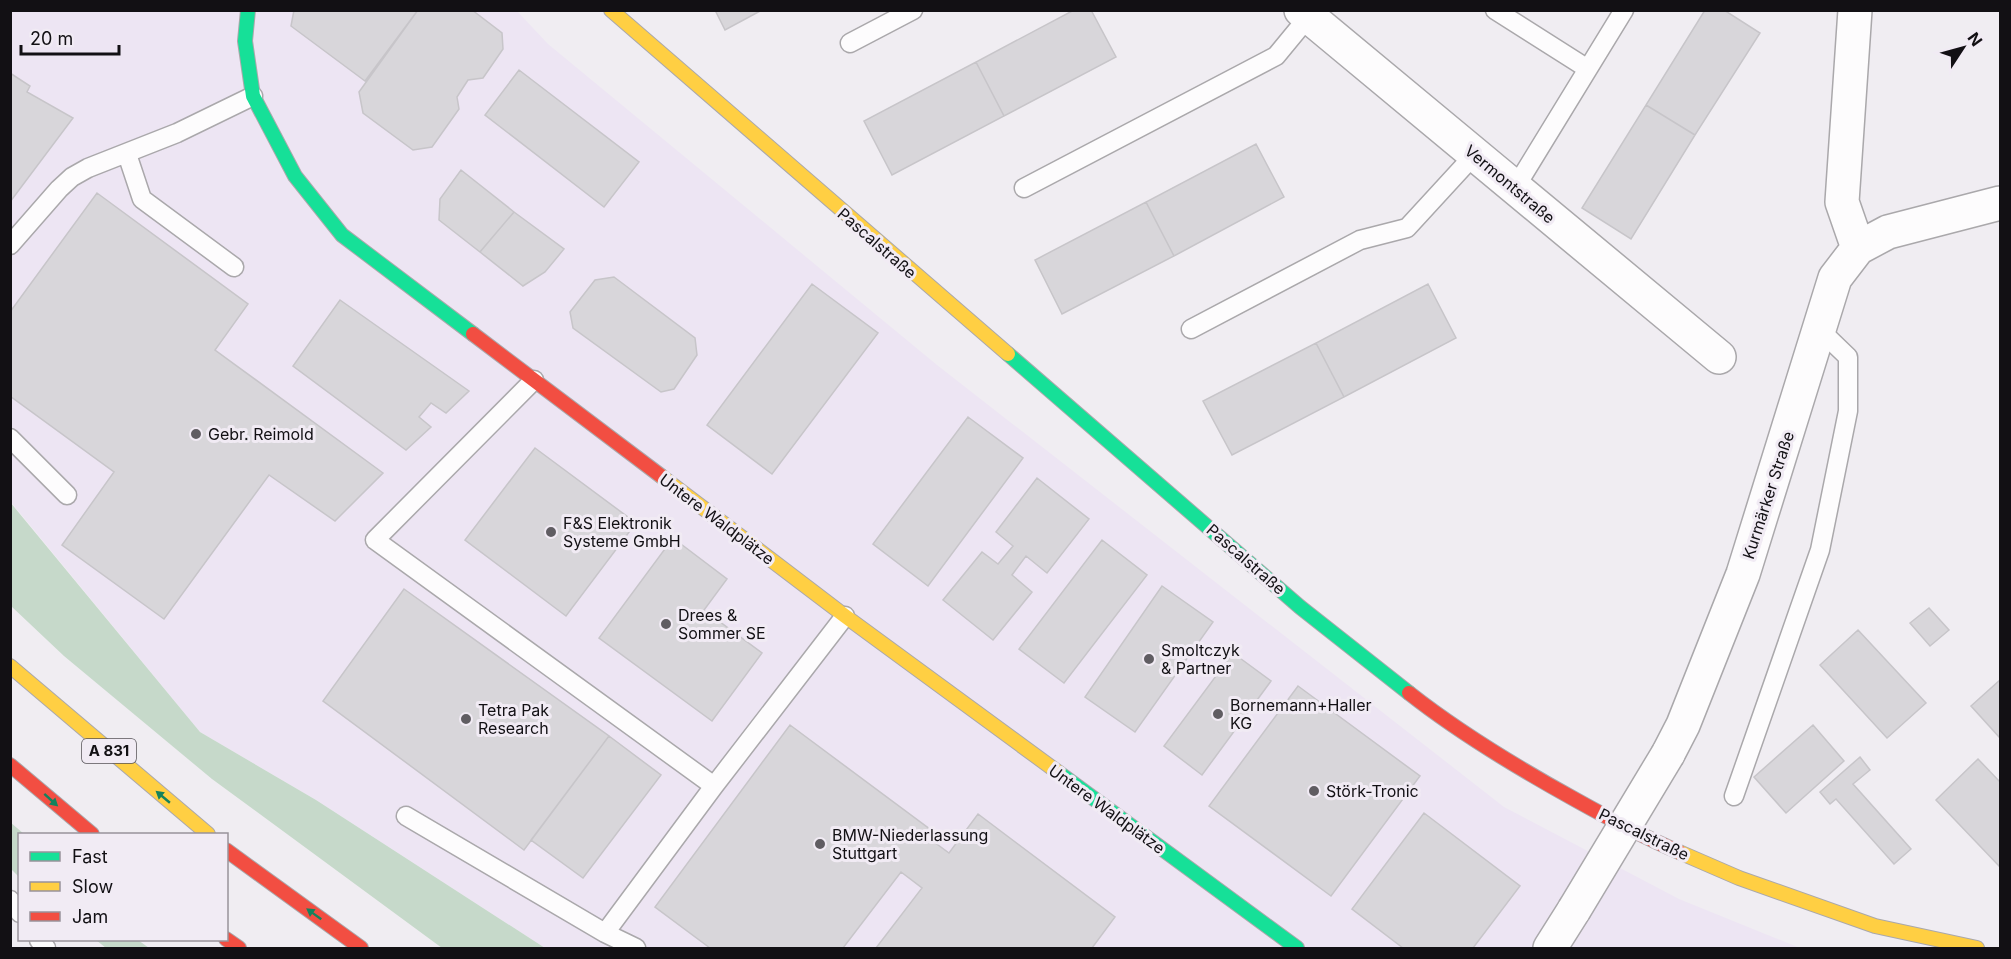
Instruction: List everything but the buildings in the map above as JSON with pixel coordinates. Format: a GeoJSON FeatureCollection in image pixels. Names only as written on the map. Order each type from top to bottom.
{"type":"FeatureCollection","features":[{"type":"Feature","properties":{"kind":"main road","name":"Untere Waldplätze"},"geometry":{"type":"LineString","coordinates":[[248,10],[246,41],[253,96],[295,176],[342,235],[845,616],[1297,948]]}},
{"type":"Feature","properties":{"kind":"main road","name":"Pascalstraße"},"geometry":{"type":"LineString","coordinates":[[611,10],[1300,607],[1437,715],[1529,774],[1628,829],[1739,878],[1875,926],[1977,948]]}},
{"type":"Feature","properties":{"kind":"main road","name":"A 831"},"geometry":{"type":"LineString","coordinates":[[10,666],[207,833]]}},
{"type":"Feature","properties":{"kind":"main road"},"geometry":{"type":"LineString","coordinates":[[10,765],[91,833]]}},
{"type":"Feature","properties":{"kind":"main road"},"geometry":{"type":"LineString","coordinates":[[228,851],[361,948]]}},
{"type":"Feature","properties":{"kind":"street"},"geometry":{"type":"LineString","coordinates":[[1855,10],[1842,202],[1858,248],[1888,232],[2001,203]]}},
{"type":"Feature","properties":{"kind":"street","name":"Vermontstraße"},"geometry":{"type":"LineString","coordinates":[[1305,13],[1719,357]]}},
{"type":"Feature","properties":{"kind":"street","name":"Kurmärker Straße"},"geometry":{"type":"LineString","coordinates":[[1550,948],[1683,726],[1743,574],[1835,278],[1858,248]]}},
{"type":"Feature","properties":{"kind":"lane"},"geometry":{"type":"LineString","coordinates":[[850,43],[913,10]]}},
{"type":"Feature","properties":{"kind":"lane"},"geometry":{"type":"LineString","coordinates":[[1495,10],[1588,69]]}},
{"type":"Feature","properties":{"kind":"lane"},"geometry":{"type":"LineString","coordinates":[[1515,188],[1624,10]]}},
{"type":"Feature","properties":{"kind":"lane"},"geometry":{"type":"LineString","coordinates":[[1024,188],[1276,56],[1305,13]]}},
{"type":"Feature","properties":{"kind":"lane"},"geometry":{"type":"LineString","coordinates":[[10,244],[72,177],[88,168],[177,132],[253,96]]}},
{"type":"Feature","properties":{"kind":"lane"},"geometry":{"type":"LineString","coordinates":[[127,154],[142,199],[234,267]]}},
{"type":"Feature","properties":{"kind":"lane"},"geometry":{"type":"LineString","coordinates":[[1191,329],[1360,240],[1407,228],[1475,154]]}},
{"type":"Feature","properties":{"kind":"lane"},"geometry":{"type":"LineString","coordinates":[[1734,796],[1820,550],[1848,411],[1848,357],[1820,330]]}},
{"type":"Feature","properties":{"kind":"lane"},"geometry":{"type":"LineString","coordinates":[[534,380],[375,540],[714,786]]}},
{"type":"Feature","properties":{"kind":"lane"},"geometry":{"type":"LineString","coordinates":[[10,438],[67,495]]}},
{"type":"Feature","properties":{"kind":"lane"},"geometry":{"type":"LineString","coordinates":[[605,933],[714,786],[845,616]]}},
{"type":"Feature","properties":{"kind":"lane"},"geometry":{"type":"LineString","coordinates":[[406,816],[605,933],[636,948]]}},
{"type":"Feature","properties":{"kind":"shaded area"},"geometry":{"type":"Polygon","coordinates":[[[10,11],[517,11],[548,44],[937,365],[1504,807],[1679,899],[1800,948],[545,948],[316,800],[200,732],[11,502],[10,11]]]}},
{"type":"Feature","properties":{"kind":"green space"},"geometry":{"type":"Polygon","coordinates":[[[10,502],[200,732],[316,800],[545,948],[442,948],[212,779],[64,656],[11,606],[10,502]]]}},
{"type":"Feature","properties":{"kind":"green space"},"geometry":{"type":"Polygon","coordinates":[[[10,822],[23,833],[18,833],[18,876],[11,869],[10,822]]]}},
{"type":"Feature","properties":{"kind":"green space"},"geometry":{"type":"Polygon","coordinates":[[[97,941],[139,941],[149,948],[106,948],[97,941]]]}},
{"type":"Feature","properties":{"kind":"traffic: fast"},"geometry":{"type":"LineString","coordinates":[[248,10],[245,41],[253,96],[295,176],[342,235],[473,334]]}},
{"type":"Feature","properties":{"kind":"traffic: fast"},"geometry":{"type":"LineString","coordinates":[[1008,354],[1300,607],[1409,693]]}},
{"type":"Feature","properties":{"kind":"traffic: fast"},"geometry":{"type":"LineString","coordinates":[[1059,773],[1297,948]]}},
{"type":"Feature","properties":{"kind":"traffic: slow"},"geometry":{"type":"LineString","coordinates":[[611,10],[1008,354]]}},
{"type":"Feature","properties":{"kind":"traffic: slow"},"geometry":{"type":"LineString","coordinates":[[661,476],[845,616],[1059,773]]}},
{"type":"Feature","properties":{"kind":"traffic: slow"},"geometry":{"type":"LineString","coordinates":[[10,666],[207,833]]}},
{"type":"Feature","properties":{"kind":"traffic: slow"},"geometry":{"type":"LineString","coordinates":[[1679,852],[1739,878],[1875,926],[1977,948]]}},
{"type":"Feature","properties":{"kind":"traffic: jam"},"geometry":{"type":"LineString","coordinates":[[473,334],[661,476]]}},
{"type":"Feature","properties":{"kind":"traffic: jam"},"geometry":{"type":"LineString","coordinates":[[1409,693],[1469,736],[1533,776],[1614,821],[1679,852]]}},
{"type":"Feature","properties":{"kind":"traffic: jam"},"geometry":{"type":"LineString","coordinates":[[10,765],[91,833]]}},
{"type":"Feature","properties":{"kind":"traffic: jam"},"geometry":{"type":"LineString","coordinates":[[228,851],[361,948]]}},
{"type":"Feature","properties":{"kind":"traffic: jam"},"geometry":{"type":"LineString","coordinates":[[228,940],[239,948]]}},
{"type":"Feature","properties":{"kind":"place","name":"Gebr. Reimold"},"geometry":{"type":"Point","coordinates":[196,434]}},
{"type":"Feature","properties":{"kind":"place","name":"F&S Elektronik Systeme GmbH"},"geometry":{"type":"Point","coordinates":[551,532]}},
{"type":"Feature","properties":{"kind":"place","name":"Drees & Sommer SE"},"geometry":{"type":"Point","coordinates":[666,624]}},
{"type":"Feature","properties":{"kind":"place","name":"Smoltczyk & Partner"},"geometry":{"type":"Point","coordinates":[1149,659]}},
{"type":"Feature","properties":{"kind":"place","name":"Bornemann+Haller KG"},"geometry":{"type":"Point","coordinates":[1218,714]}},
{"type":"Feature","properties":{"kind":"place","name":"Tetra Pak Research"},"geometry":{"type":"Point","coordinates":[466,719]}},
{"type":"Feature","properties":{"kind":"place","name":"Störk-Tronic"},"geometry":{"type":"Point","coordinates":[1314,791]}},
{"type":"Feature","properties":{"kind":"place","name":"BMW-Niederlassung Stuttgart"},"geometry":{"type":"Point","coordinates":[820,844]}}]}
